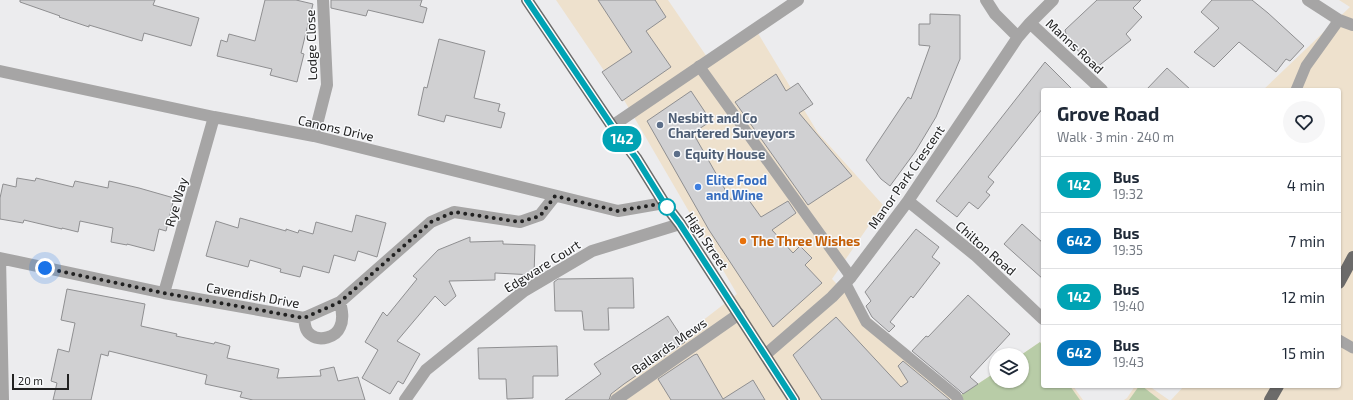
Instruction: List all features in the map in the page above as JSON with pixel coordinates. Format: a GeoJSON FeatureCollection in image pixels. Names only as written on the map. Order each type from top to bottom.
{"type":"FeatureCollection","features":[{"type":"Feature","properties":{"kind":"main road","name":"High Street"},"geometry":{"type":"LineString","coordinates":[[527,0],[612,126],[636,158],[794,400]]}},
{"type":"Feature","properties":{"kind":"main road"},"geometry":{"type":"LineString","coordinates":[[1341,279],[1353,257]]}},
{"type":"Feature","properties":{"kind":"main road"},"geometry":{"type":"LineString","coordinates":[[1270,400],[1277,388]]}},
{"type":"Feature","properties":{"kind":"street","name":"Lodge Close"},"geometry":{"type":"LineString","coordinates":[[314,136],[327,85],[323,0]]}},
{"type":"Feature","properties":{"kind":"street"},"geometry":{"type":"LineString","coordinates":[[612,126],[798,0]]}},
{"type":"Feature","properties":{"kind":"street"},"geometry":{"type":"LineString","coordinates":[[986,0],[995,14],[1018,37]]}},
{"type":"Feature","properties":{"kind":"street","name":"Manor Park Crescent"},"geometry":{"type":"LineString","coordinates":[[765,355],[832,297],[848,280],[908,201],[1018,37],[1053,0]]}},
{"type":"Feature","properties":{"kind":"street"},"geometry":{"type":"LineString","coordinates":[[1308,0],[1339,20],[1353,25]]}},
{"type":"Feature","properties":{"kind":"street","name":"Manns Road"},"geometry":{"type":"LineString","coordinates":[[1030,23],[1100,88]]}},
{"type":"Feature","properties":{"kind":"street","name":"Canons Drive"},"geometry":{"type":"LineString","coordinates":[[0,71],[214,117],[314,136],[618,211],[664,203]]}},
{"type":"Feature","properties":{"kind":"street","name":"Rye Way"},"geometry":{"type":"LineString","coordinates":[[164,293],[214,117]]}},
{"type":"Feature","properties":{"kind":"street","name":"Cavendish Drive"},"geometry":{"type":"LineString","coordinates":[[0,258],[164,293],[304,318],[340,302],[431,222],[454,212],[520,222],[540,216],[555,196]]}},
{"type":"Feature","properties":{"kind":"street","name":"Chilton Road"},"geometry":{"type":"LineString","coordinates":[[908,201],[976,255],[1041,317]]}},
{"type":"Feature","properties":{"kind":"street","name":"Edgware Court"},"geometry":{"type":"LineString","coordinates":[[405,400],[426,370],[524,291],[592,251],[680,224]]}},
{"type":"Feature","properties":{"kind":"street"},"geometry":{"type":"LineString","coordinates":[[0,258],[3,400]]}},
{"type":"Feature","properties":{"kind":"street"},"geometry":{"type":"LineString","coordinates":[[304,318],[306,329],[311,335],[318,339],[326,338],[335,334],[340,328],[342,322],[340,302]]}},
{"type":"Feature","properties":{"kind":"street","name":"Ballards Mews"},"geometry":{"type":"LineString","coordinates":[[616,400],[738,314]]}},
{"type":"Feature","properties":{"kind":"lane"},"geometry":{"type":"LineString","coordinates":[[1297,88],[1306,66],[1339,20]]}},
{"type":"Feature","properties":{"kind":"lane"},"geometry":{"type":"LineString","coordinates":[[699,66],[848,280],[866,322],[956,396],[958,400]]}},
{"type":"Feature","properties":{"kind":"lane"},"geometry":{"type":"LineString","coordinates":[[1341,341],[1353,348]]}},
{"type":"Feature","properties":{"kind":"shaded area"},"geometry":{"type":"Polygon","coordinates":[[[556,0],[668,0],[707,57],[753,25],[818,133],[883,205],[832,279],[871,319],[961,395],[989,377],[989,388],[1029,388],[1029,350],[1040,342],[1041,388],[1074,388],[1083,400],[600,400],[737,294],[624,100],[556,0]]]}},
{"type":"Feature","properties":{"kind":"shaded area"},"geometry":{"type":"Polygon","coordinates":[[[1339,0],[1353,0],[1353,400],[1171,400],[1182,388],[1341,388],[1341,88],[1265,88],[1350,7],[1339,0]]]}},
{"type":"Feature","properties":{"kind":"shaded area"},"geometry":{"type":"Polygon","coordinates":[[[1134,388],[1152,388],[1169,400],[1124,400],[1134,388]]]}},
{"type":"Feature","properties":{"kind":"green space"},"geometry":{"type":"Polygon","coordinates":[[[1040,342],[1041,388],[1071,388],[1080,400],[963,400],[961,395],[989,377],[989,388],[1029,388],[1029,350],[1040,342]]]}},
{"type":"Feature","properties":{"kind":"green space"},"geometry":{"type":"Polygon","coordinates":[[[1138,388],[1145,388],[1160,400],[1129,400],[1138,388]]]}},
{"type":"Feature","properties":{"kind":"building"},"geometry":{"type":"Polygon","coordinates":[[[20,0],[155,0],[153,5],[199,18],[191,46],[144,33],[142,41],[89,25],[89,27],[20,2],[20,0]]]}},
{"type":"Feature","properties":{"kind":"building"},"geometry":{"type":"Polygon","coordinates":[[[265,0],[296,0],[313,4],[301,53],[304,54],[297,82],[270,75],[272,69],[217,56],[221,40],[227,42],[229,34],[255,41],[265,0]]]}},
{"type":"Feature","properties":{"kind":"building"},"geometry":{"type":"Polygon","coordinates":[[[331,0],[422,0],[420,6],[427,8],[423,23],[368,10],[366,16],[331,8],[331,0]]]}},
{"type":"Feature","properties":{"kind":"building"},"geometry":{"type":"Polygon","coordinates":[[[598,0],[655,0],[666,17],[646,31],[671,67],[622,101],[602,72],[632,52],[598,0]]]}},
{"type":"Feature","properties":{"kind":"building"},"geometry":{"type":"Polygon","coordinates":[[[1097,0],[1141,0],[1133,8],[1142,17],[1126,34],[1131,40],[1096,68],[1064,37],[1066,34],[1065,30],[1097,0]]]}},
{"type":"Feature","properties":{"kind":"building"},"geometry":{"type":"Polygon","coordinates":[[[1212,0],[1252,0],[1304,46],[1290,61],[1286,59],[1276,72],[1239,42],[1214,67],[1194,52],[1219,28],[1201,12],[1212,0]]]}},
{"type":"Feature","properties":{"kind":"building"},"geometry":{"type":"Polygon","coordinates":[[[930,14],[960,15],[960,59],[936,117],[915,152],[890,186],[881,179],[866,160],[908,97],[911,99],[930,46],[919,45],[919,24],[930,24],[930,14]]]}},
{"type":"Feature","properties":{"kind":"building"},"geometry":{"type":"Polygon","coordinates":[[[439,39],[485,51],[474,98],[500,104],[498,111],[505,113],[501,128],[446,115],[444,122],[418,115],[424,87],[427,88],[439,39]]]}},
{"type":"Feature","properties":{"kind":"building"},"geometry":{"type":"Polygon","coordinates":[[[1045,62],[1071,88],[1041,88],[1041,111],[988,177],[994,182],[986,192],[990,195],[978,209],[969,202],[957,217],[936,201],[1045,62]]]}},
{"type":"Feature","properties":{"kind":"building"},"geometry":{"type":"Polygon","coordinates":[[[1167,68],[1189,88],[1148,88],[1167,68]]]}},
{"type":"Feature","properties":{"kind":"building"},"geometry":{"type":"Polygon","coordinates":[[[776,74],[786,91],[798,83],[813,104],[799,113],[852,176],[808,205],[735,102],[776,74]]]}},
{"type":"Feature","properties":{"kind":"building"},"geometry":{"type":"Polygon","coordinates":[[[691,91],[711,121],[693,133],[731,200],[743,192],[761,217],[788,201],[796,213],[772,230],[793,253],[800,246],[812,258],[805,265],[822,283],[773,327],[709,230],[647,121],[691,91]]]}},
{"type":"Feature","properties":{"kind":"building"},"geometry":{"type":"Polygon","coordinates":[[[17,178],[35,181],[36,178],[73,187],[75,181],[108,188],[109,181],[174,198],[166,231],[159,229],[154,251],[127,244],[111,242],[113,228],[80,221],[78,232],[24,220],[23,223],[0,219],[0,198],[3,184],[16,187],[17,178]]]}},
{"type":"Feature","properties":{"kind":"building"},"geometry":{"type":"Polygon","coordinates":[[[356,215],[386,223],[377,257],[358,251],[355,261],[334,255],[329,273],[303,266],[300,277],[280,272],[281,269],[250,260],[248,267],[206,256],[216,221],[238,228],[240,218],[286,231],[286,229],[298,233],[299,230],[313,234],[316,222],[352,232],[356,215]]]}},
{"type":"Feature","properties":{"kind":"building"},"geometry":{"type":"Polygon","coordinates":[[[1022,224],[1041,241],[1041,277],[1004,244],[1022,224]]]}},
{"type":"Feature","properties":{"kind":"building"},"geometry":{"type":"Polygon","coordinates":[[[916,229],[939,247],[932,257],[940,263],[913,298],[911,296],[890,322],[895,326],[889,332],[872,317],[866,306],[871,301],[865,292],[916,229]]]}},
{"type":"Feature","properties":{"kind":"building"},"geometry":{"type":"Polygon","coordinates":[[[470,237],[470,242],[503,241],[503,244],[535,245],[534,275],[495,273],[495,280],[449,281],[456,296],[445,306],[435,296],[397,341],[420,354],[403,384],[398,381],[390,394],[362,378],[378,350],[365,342],[383,312],[387,316],[417,279],[413,276],[438,250],[470,237]]]}},
{"type":"Feature","properties":{"kind":"building"},"geometry":{"type":"Polygon","coordinates":[[[633,278],[634,308],[608,308],[609,330],[584,330],[582,311],[555,311],[554,282],[558,279],[633,278]]]}},
{"type":"Feature","properties":{"kind":"building"},"geometry":{"type":"Polygon","coordinates":[[[67,289],[145,304],[141,326],[177,334],[176,336],[214,344],[215,342],[230,346],[227,358],[279,369],[277,378],[321,376],[320,370],[334,367],[338,381],[358,377],[365,400],[253,400],[240,397],[242,392],[205,384],[207,375],[109,351],[108,356],[101,354],[91,400],[53,400],[57,383],[51,381],[58,349],[69,352],[75,323],[61,320],[67,289]]]}},
{"type":"Feature","properties":{"kind":"building"},"geometry":{"type":"Polygon","coordinates":[[[968,295],[1010,334],[997,348],[989,348],[989,357],[970,377],[978,384],[963,394],[912,351],[926,336],[928,337],[968,295]]]}},
{"type":"Feature","properties":{"kind":"building"},"geometry":{"type":"Polygon","coordinates":[[[668,316],[685,342],[624,384],[611,394],[609,400],[565,400],[601,374],[594,364],[668,316]]]}},
{"type":"Feature","properties":{"kind":"building"},"geometry":{"type":"Polygon","coordinates":[[[836,317],[901,387],[908,382],[898,366],[903,361],[950,400],[822,400],[793,355],[836,317]]]}},
{"type":"Feature","properties":{"kind":"building"},"geometry":{"type":"Polygon","coordinates":[[[557,346],[558,376],[533,376],[533,398],[507,399],[506,379],[479,379],[478,348],[557,346]]]}},
{"type":"Feature","properties":{"kind":"building"},"geometry":{"type":"Polygon","coordinates":[[[697,354],[723,399],[753,380],[765,400],[671,400],[658,379],[697,354]]]}},
{"type":"Feature","properties":{"kind":"bus line","name":"142"},"geometry":{"type":"LineString","coordinates":[[527,0],[612,126],[636,158],[794,400]]}},
{"type":"Feature","properties":{"kind":"place","name":"Nesbitt and Co Chartered Surveyors"},"geometry":{"type":"Point","coordinates":[660,125]}},
{"type":"Feature","properties":{"kind":"place","name":"Equity House"},"geometry":{"type":"Point","coordinates":[677,154]}},
{"type":"Feature","properties":{"kind":"place","name":"Elite Food and Wine"},"geometry":{"type":"Point","coordinates":[698,187]}},
{"type":"Feature","properties":{"kind":"place","name":"The Three Wishes"},"geometry":{"type":"Point","coordinates":[743,241]}},
{"type":"Feature","properties":{"kind":"route"},"geometry":{"type":"LineString","coordinates":[[45,268],[164,293],[304,318],[340,302],[431,222],[454,212],[520,222],[540,216],[555,196],[618,211],[664,203],[667,207]]}}]}
